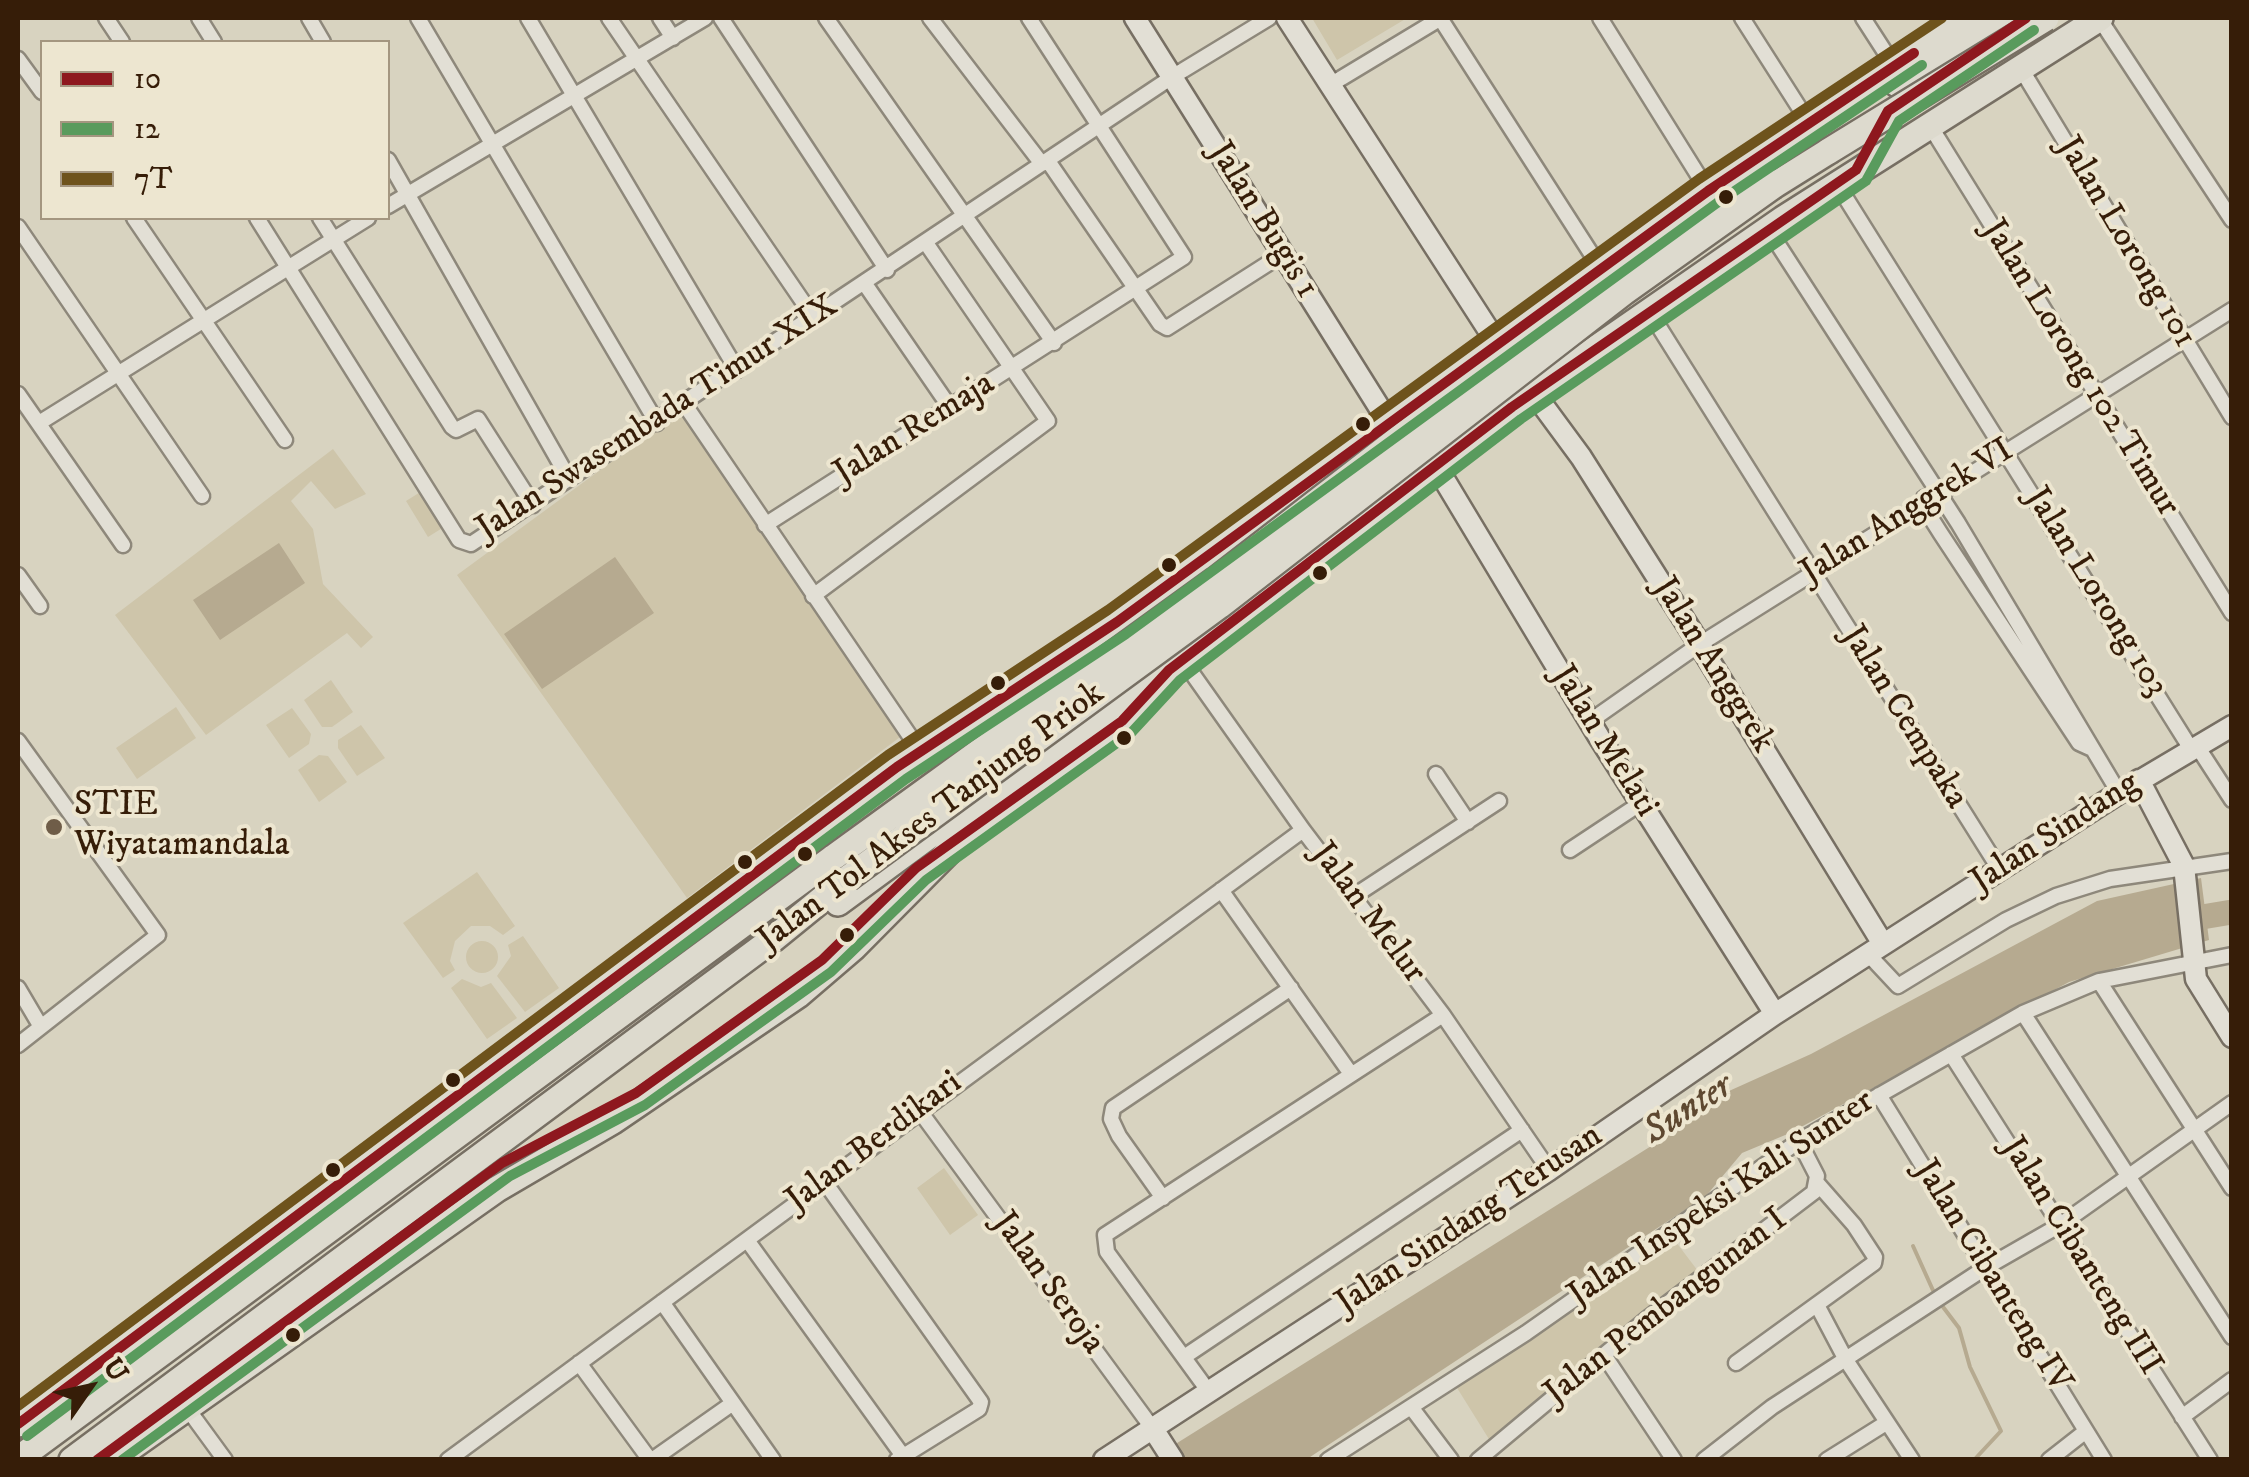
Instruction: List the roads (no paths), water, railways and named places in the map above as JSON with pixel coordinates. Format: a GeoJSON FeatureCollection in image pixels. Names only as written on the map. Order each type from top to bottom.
{"type":"FeatureCollection","features":[{"type":"Feature","properties":{"kind":"highway"},"geometry":{"type":"LineString","coordinates":[[18,1424],[920,751],[1068,656],[1708,192],[1968,18]]}},
{"type":"Feature","properties":{"kind":"highway","name":"Jalan Tol Akses Tanjung Priok"},"geometry":{"type":"LineString","coordinates":[[72,1460],[773,939],[846,875],[1216,580],[1505,356],[1746,181],[2005,18]]}},
{"type":"Feature","properties":{"kind":"highway"},"geometry":{"type":"LineString","coordinates":[[1847,177],[1888,111],[2026,18]]}},
{"type":"Feature","properties":{"kind":"highway","name":"Jalan Tol Akses Tanjung Priok"},"geometry":{"type":"LineString","coordinates":[[18,1459],[846,875],[1218,606],[1624,292],[1773,186],[2046,18]]}},
{"type":"Feature","properties":{"kind":"highway"},"geometry":{"type":"LineString","coordinates":[[2056,44],[2073,18]]}},
{"type":"Feature","properties":{"kind":"highway"},"geometry":{"type":"LineString","coordinates":[[846,875],[1013,774],[1132,687],[1176,665],[1533,392],[1768,229],[2100,18]]}},
{"type":"Feature","properties":{"kind":"highway"},"geometry":{"type":"LineString","coordinates":[[1567,294],[1562,316],[1573,338],[1585,346],[1603,345]]}},
{"type":"Feature","properties":{"kind":"highway"},"geometry":{"type":"LineString","coordinates":[[1270,510],[1272,542],[1286,558],[1306,564]]}},
{"type":"Feature","properties":{"kind":"highway"},"geometry":{"type":"LineString","coordinates":[[1222,546],[1239,550],[1254,560],[1261,577],[1257,603]]}},
{"type":"Feature","properties":{"kind":"highway"},"geometry":{"type":"LineString","coordinates":[[113,1460],[497,1189],[612,1121],[798,995],[854,946],[939,858],[1122,721],[1176,665]]}},
{"type":"Feature","properties":{"kind":"highway"},"geometry":{"type":"LineString","coordinates":[[18,1444],[372,1177],[407,1146],[428,1117]]}},
{"type":"Feature","properties":{"kind":"street"},"geometry":{"type":"LineString","coordinates":[[106,18],[121,40]]}},
{"type":"Feature","properties":{"kind":"street"},"geometry":{"type":"LineString","coordinates":[[198,18],[213,40]]}},
{"type":"Feature","properties":{"kind":"street"},"geometry":{"type":"LineString","coordinates":[[309,18],[322,40]]}},
{"type":"Feature","properties":{"kind":"street"},"geometry":{"type":"LineString","coordinates":[[418,18],[656,423]]}},
{"type":"Feature","properties":{"kind":"street"},"geometry":{"type":"LineString","coordinates":[[528,18],[737,370]]}},
{"type":"Feature","properties":{"kind":"street"},"geometry":{"type":"LineString","coordinates":[[609,18],[814,318]]}},
{"type":"Feature","properties":{"kind":"street"},"geometry":{"type":"LineString","coordinates":[[660,18],[673,38]]}},
{"type":"Feature","properties":{"kind":"street"},"geometry":{"type":"LineString","coordinates":[[390,205],[705,18]]}},
{"type":"Feature","properties":{"kind":"street"},"geometry":{"type":"LineString","coordinates":[[720,18],[886,270]]}},
{"type":"Feature","properties":{"kind":"street"},"geometry":{"type":"LineString","coordinates":[[826,18],[1054,343]]}},
{"type":"Feature","properties":{"kind":"street"},"geometry":{"type":"LineString","coordinates":[[930,18],[1168,328],[1283,254]]}},
{"type":"Feature","properties":{"kind":"street"},"geometry":{"type":"LineString","coordinates":[[1029,18],[1099,127]]}},
{"type":"Feature","properties":{"kind":"street","name":"Jalan Bugis 1"},"geometry":{"type":"LineString","coordinates":[[1135,18],[1389,424]]}},
{"type":"Feature","properties":{"kind":"street","name":"Jalan Swasembada Timur XIX"},"geometry":{"type":"LineString","coordinates":[[258,220],[290,264],[459,540],[475,543],[1172,77],[1269,18]]}},
{"type":"Feature","properties":{"kind":"street","name":"Jalan Anggrek"},"geometry":{"type":"LineString","coordinates":[[1287,18],[1498,346],[1581,457],[1700,644],[1876,949]]}},
{"type":"Feature","properties":{"kind":"street"},"geometry":{"type":"LineString","coordinates":[[1330,84],[1440,18],[1601,270]]}},
{"type":"Feature","properties":{"kind":"street"},"geometry":{"type":"LineString","coordinates":[[1600,18],[1708,192]]}},
{"type":"Feature","properties":{"kind":"street"},"geometry":{"type":"LineString","coordinates":[[1742,18],[1809,124]]}},
{"type":"Feature","properties":{"kind":"street"},"geometry":{"type":"LineString","coordinates":[[1864,18],[1894,66]]}},
{"type":"Feature","properties":{"kind":"street"},"geometry":{"type":"LineString","coordinates":[[2100,18],[2232,220]]}},
{"type":"Feature","properties":{"kind":"street"},"geometry":{"type":"LineString","coordinates":[[18,60],[40,89]]}},
{"type":"Feature","properties":{"kind":"street","name":"Jalan Lorong 101"},"geometry":{"type":"LineString","coordinates":[[2020,67],[2182,341],[2232,417]]}},
{"type":"Feature","properties":{"kind":"street","name":"Jalan Lorong 102 Timur"},"geometry":{"type":"LineString","coordinates":[[1929,124],[2232,613]]}},
{"type":"Feature","properties":{"kind":"street","name":"Jalan Remaja"},"geometry":{"type":"LineString","coordinates":[[765,525],[1137,290],[1184,256],[1099,127]]}},
{"type":"Feature","properties":{"kind":"street"},"geometry":{"type":"LineString","coordinates":[[390,164],[570,479]]}},
{"type":"Feature","properties":{"kind":"street","name":"Jalan Lorong 103"},"geometry":{"type":"LineString","coordinates":[[1847,177],[2007,450],[2194,748],[2232,800]]}},
{"type":"Feature","properties":{"kind":"street"},"geometry":{"type":"LineString","coordinates":[[135,220],[285,440]]}},
{"type":"Feature","properties":{"kind":"street"},"geometry":{"type":"LineString","coordinates":[[321,220],[452,428],[456,430],[478,419],[533,505]]}},
{"type":"Feature","properties":{"kind":"street"},"geometry":{"type":"LineString","coordinates":[[39,423],[203,317],[364,220]]}},
{"type":"Feature","properties":{"kind":"street"},"geometry":{"type":"LineString","coordinates":[[18,227],[202,496]]}},
{"type":"Feature","properties":{"kind":"street"},"geometry":{"type":"LineString","coordinates":[[1768,229],[1934,488],[2087,734],[2090,748],[2119,793]]}},
{"type":"Feature","properties":{"kind":"street"},"geometry":{"type":"LineString","coordinates":[[813,596],[1046,425],[1046,415],[926,243]]}},
{"type":"Feature","properties":{"kind":"street"},"geometry":{"type":"LineString","coordinates":[[865,284],[949,406]]}},
{"type":"Feature","properties":{"kind":"street","name":"Jalan Anggrek VI"},"geometry":{"type":"LineString","coordinates":[[1934,488],[2007,450],[2232,310]]}},
{"type":"Feature","properties":{"kind":"street","name":"Jalan Cempaka"},"geometry":{"type":"LineString","coordinates":[[1649,311],[2000,870]]}},
{"type":"Feature","properties":{"kind":"street"},"geometry":{"type":"LineString","coordinates":[[18,394],[123,545]]}},
{"type":"Feature","properties":{"kind":"street"},"geometry":{"type":"LineString","coordinates":[[685,405],[920,751]]}},
{"type":"Feature","properties":{"kind":"street","name":"Jalan Melati"},"geometry":{"type":"LineString","coordinates":[[1436,466],[1589,722],[1776,1014]]}},
{"type":"Feature","properties":{"kind":"street"},"geometry":{"type":"LineString","coordinates":[[1934,488],[1922,504],[2079,743],[2090,748]]}},
{"type":"Feature","properties":{"kind":"street","name":"Jalan Anggrek VI"},"geometry":{"type":"LineString","coordinates":[[1589,722],[1700,644],[1922,504]]}},
{"type":"Feature","properties":{"kind":"street"},"geometry":{"type":"LineString","coordinates":[[18,575],[40,606]]}},
{"type":"Feature","properties":{"kind":"street","name":"Jalan Melur"},"geometry":{"type":"LineString","coordinates":[[1176,665],[1444,1015],[1549,1170]]}},
{"type":"Feature","properties":{"kind":"street","name":"Jalan Sindang"},"geometry":{"type":"LineString","coordinates":[[1876,949],[2119,793],[2232,726]]}},
{"type":"Feature","properties":{"kind":"street"},"geometry":{"type":"LineString","coordinates":[[18,742],[158,935],[18,1045]]}},
{"type":"Feature","properties":{"kind":"street"},"geometry":{"type":"LineString","coordinates":[[1436,774],[1468,822]]}},
{"type":"Feature","properties":{"kind":"street"},"geometry":{"type":"LineString","coordinates":[[2140,780],[2184,873],[2192,956],[2199,985],[2232,1037]]}},
{"type":"Feature","properties":{"kind":"street"},"geometry":{"type":"LineString","coordinates":[[1354,896],[1499,802]]}},
{"type":"Feature","properties":{"kind":"street"},"geometry":{"type":"LineString","coordinates":[[1570,850],[1641,803]]}},
{"type":"Feature","properties":{"kind":"street","name":"Jalan Berdikari"},"geometry":{"type":"LineString","coordinates":[[448,1460],[1303,830]]}},
{"type":"Feature","properties":{"kind":"street"},"geometry":{"type":"LineString","coordinates":[[1876,949],[1898,986],[2006,920],[2056,896],[2110,879],[2184,873],[2232,861]]}},
{"type":"Feature","properties":{"kind":"street"},"geometry":{"type":"LineString","coordinates":[[1221,890],[1351,1074]]}},
{"type":"Feature","properties":{"kind":"street","name":"Jalan Sindang Terusan"},"geometry":{"type":"LineString","coordinates":[[1104,1460],[1163,1444],[1209,1392],[1549,1170],[1876,949]]}},
{"type":"Feature","properties":{"kind":"street","name":"Jalan Inspeksi Kali Sunter"},"geometry":{"type":"LineString","coordinates":[[1328,1460],[1526,1333],[1799,1141],[2024,1013],[2099,981],[2192,956],[2232,956]]}},
{"type":"Feature","properties":{"kind":"street"},"geometry":{"type":"LineString","coordinates":[[2099,981],[2232,1188]]}},
{"type":"Feature","properties":{"kind":"street"},"geometry":{"type":"LineString","coordinates":[[18,988],[41,1027]]}},
{"type":"Feature","properties":{"kind":"street"},"geometry":{"type":"LineString","coordinates":[[1163,1198],[1119,1136],[1111,1118],[1113,1108],[1291,988]]}},
{"type":"Feature","properties":{"kind":"street"},"geometry":{"type":"LineString","coordinates":[[2024,1013],[2232,1337]]}},
{"type":"Feature","properties":{"kind":"street"},"geometry":{"type":"LineString","coordinates":[[1209,1392],[1103,1240],[1111,1230],[1444,1015]]}},
{"type":"Feature","properties":{"kind":"street","name":"Jalan Cibanteng III"},"geometry":{"type":"LineString","coordinates":[[1951,1054],[2210,1460]]}},
{"type":"Feature","properties":{"kind":"street","name":"Jalan Cibanteng IV"},"geometry":{"type":"LineString","coordinates":[[1879,1095],[2104,1460]]}},
{"type":"Feature","properties":{"kind":"street"},"geometry":{"type":"LineString","coordinates":[[1704,1460],[1772,1406],[1985,1268],[2060,1225],[2232,1103]]}},
{"type":"Feature","properties":{"kind":"street","name":"Jalan Seroja"},"geometry":{"type":"LineString","coordinates":[[920,1110],[1163,1444]]}},
{"type":"Feature","properties":{"kind":"street"},"geometry":{"type":"LineString","coordinates":[[1184,1357],[1522,1130]]}},
{"type":"Feature","properties":{"kind":"street","name":"Jalan Pembangunan I"},"geometry":{"type":"LineString","coordinates":[[1478,1460],[1818,1184],[1799,1141]]}},
{"type":"Feature","properties":{"kind":"street"},"geometry":{"type":"LineString","coordinates":[[747,1240],[900,1458],[979,1409],[980,1399],[824,1180]]}},
{"type":"Feature","properties":{"kind":"street"},"geometry":{"type":"LineString","coordinates":[[1736,1363],[1874,1263],[1875,1257],[1818,1184]]}},
{"type":"Feature","properties":{"kind":"street"},"geometry":{"type":"LineString","coordinates":[[662,1302],[773,1460]]}},
{"type":"Feature","properties":{"kind":"street"},"geometry":{"type":"LineString","coordinates":[[1817,1304],[1846,1360],[1912,1460]]}},
{"type":"Feature","properties":{"kind":"street"},"geometry":{"type":"LineString","coordinates":[[1604,1356],[1674,1460]]}},
{"type":"Feature","properties":{"kind":"street"},"geometry":{"type":"LineString","coordinates":[[579,1363],[651,1460],[733,1403]]}},
{"type":"Feature","properties":{"kind":"street"},"geometry":{"type":"LineString","coordinates":[[2182,1417],[2232,1380]]}},
{"type":"Feature","properties":{"kind":"street"},"geometry":{"type":"LineString","coordinates":[[1411,1406],[1451,1460]]}},
{"type":"Feature","properties":{"kind":"street"},"geometry":{"type":"LineString","coordinates":[[187,1408],[225,1460]]}},
{"type":"Feature","properties":{"kind":"street"},"geometry":{"type":"LineString","coordinates":[[1827,1460],[1886,1422]]}},
{"type":"Feature","properties":{"kind":"street"},"geometry":{"type":"LineString","coordinates":[[2049,1460],[2086,1431]]}},
{"type":"Feature","properties":{"kind":"waterway","name":"Sunter"},"geometry":{"type":"LineString","coordinates":[[2172,922],[2232,912]]}},
{"type":"Feature","properties":{"kind":"waterway"},"geometry":{"type":"LineString","coordinates":[[1913,1246],[1936,1297]]}},
{"type":"Feature","properties":{"kind":"waterway"},"geometry":{"type":"LineString","coordinates":[[1940,1303],[1959,1328],[1970,1367],[2001,1431],[1974,1460]]}},
{"type":"Feature","properties":{"kind":"place","name":"STIE Wiyatamandala"},"geometry":{"type":"Point","coordinates":[54,827]}}]}
